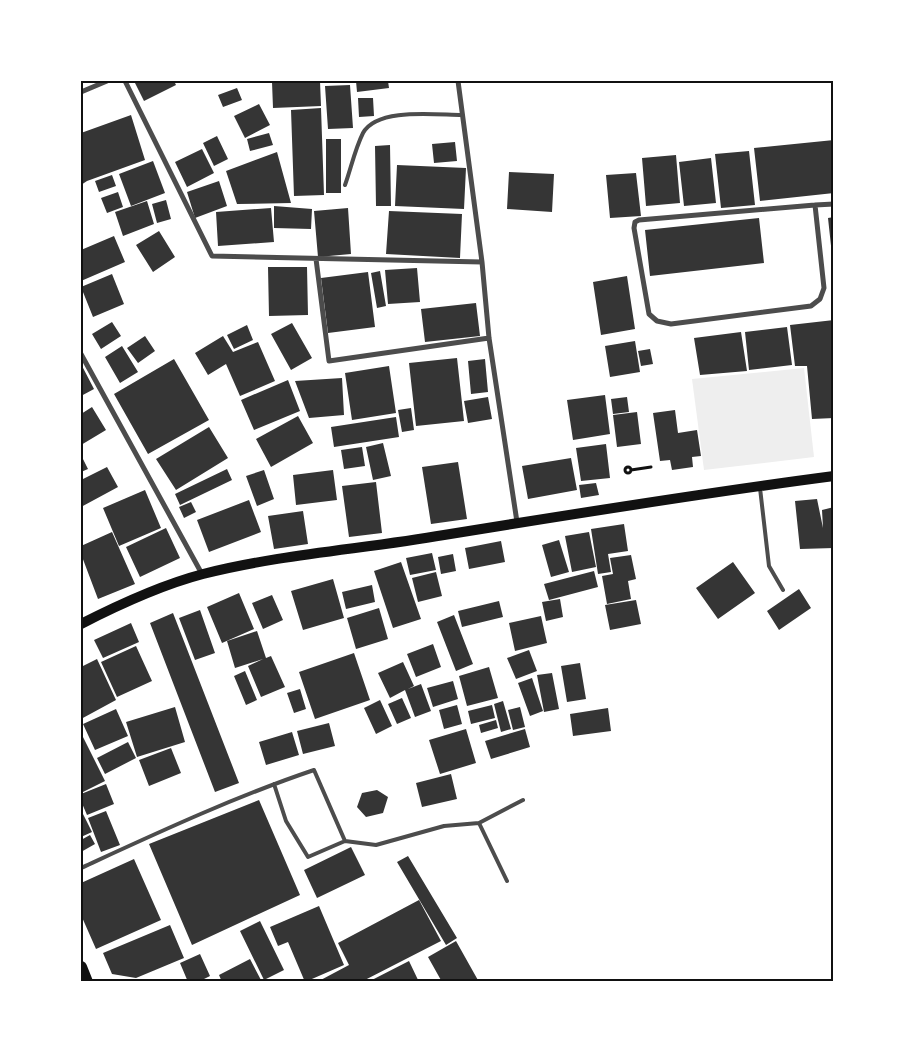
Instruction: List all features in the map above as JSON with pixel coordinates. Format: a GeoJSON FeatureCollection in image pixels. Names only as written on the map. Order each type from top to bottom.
{"type":"FeatureCollection","features":[{"type":"Feature","properties":{"kind":"main road"},"geometry":{"type":"LineString","coordinates":[[81,624],[140,597],[202,574],[275,560],[444,535],[517,522],[834,476]]}},
{"type":"Feature","properties":{"kind":"main road"},"geometry":{"type":"LineString","coordinates":[[81,967],[88,982]]}},
{"type":"Feature","properties":{"kind":"street"},"geometry":{"type":"LineString","coordinates":[[81,92],[107,81]]}},
{"type":"Feature","properties":{"kind":"street"},"geometry":{"type":"LineString","coordinates":[[125,81],[212,256],[482,262]]}},
{"type":"Feature","properties":{"kind":"street"},"geometry":{"type":"LineString","coordinates":[[458,81],[490,338],[517,522]]}},
{"type":"Feature","properties":{"kind":"street"},"geometry":{"type":"LineString","coordinates":[[815,205],[824,288],[820,299],[811,306],[671,324],[657,321],[649,314],[634,228],[635,222],[639,220],[815,205],[834,204]]}},
{"type":"Feature","properties":{"kind":"street"},"geometry":{"type":"LineString","coordinates":[[316,259],[329,361],[490,338]]}},
{"type":"Feature","properties":{"kind":"street"},"geometry":{"type":"LineString","coordinates":[[81,354],[202,574]]}},
{"type":"Feature","properties":{"kind":"lane"},"geometry":{"type":"LineString","coordinates":[[346,185],[363,133],[370,124],[381,119],[406,114],[462,115]]}},
{"type":"Feature","properties":{"kind":"lane"},"geometry":{"type":"LineString","coordinates":[[760,486],[769,566],[783,590]]}},
{"type":"Feature","properties":{"kind":"lane"},"geometry":{"type":"LineString","coordinates":[[81,868],[158,832],[274,784],[314,770],[345,841]]}},
{"type":"Feature","properties":{"kind":"lane"},"geometry":{"type":"LineString","coordinates":[[274,784],[286,821],[308,857],[345,841],[376,846],[444,826],[479,823],[523,800]]}},
{"type":"Feature","properties":{"kind":"lane"},"geometry":{"type":"LineString","coordinates":[[479,823],[506,880]]}},
{"type":"Feature","properties":{"kind":"path"},"geometry":{"type":"LineString","coordinates":[[631,470],[651,467]]}},
{"type":"Feature","properties":{"kind":"shaded area"},"geometry":{"type":"Polygon","coordinates":[[[804,368],[814,457],[704,470],[692,379],[804,368]]]}},
{"type":"Feature","properties":{"kind":"building"},"geometry":{"type":"Polygon","coordinates":[[[134,81],[174,81],[176,85],[144,101],[134,81]]]}},
{"type":"Feature","properties":{"kind":"building"},"geometry":{"type":"Polygon","coordinates":[[[320,81],[321,106],[273,108],[272,82],[320,81]]]}},
{"type":"Feature","properties":{"kind":"building"},"geometry":{"type":"Polygon","coordinates":[[[356,81],[388,81],[389,88],[357,92],[356,81]]]}},
{"type":"Feature","properties":{"kind":"building"},"geometry":{"type":"Polygon","coordinates":[[[350,85],[353,128],[328,129],[325,86],[350,85]]]}},
{"type":"Feature","properties":{"kind":"building"},"geometry":{"type":"Polygon","coordinates":[[[237,88],[242,100],[223,107],[218,95],[237,88]]]}},
{"type":"Feature","properties":{"kind":"building"},"geometry":{"type":"Polygon","coordinates":[[[358,98],[373,98],[374,116],[359,117],[358,98]]]}},
{"type":"Feature","properties":{"kind":"building"},"geometry":{"type":"Polygon","coordinates":[[[259,104],[270,125],[245,138],[234,116],[259,104]]]}},
{"type":"Feature","properties":{"kind":"building"},"geometry":{"type":"Polygon","coordinates":[[[321,108],[324,195],[294,196],[291,110],[321,108]]]}},
{"type":"Feature","properties":{"kind":"building"},"geometry":{"type":"Polygon","coordinates":[[[131,115],[145,160],[87,181],[81,185],[81,133],[131,115]]]}},
{"type":"Feature","properties":{"kind":"building"},"geometry":{"type":"Polygon","coordinates":[[[269,133],[273,145],[250,151],[247,139],[269,133]]]}},
{"type":"Feature","properties":{"kind":"building"},"geometry":{"type":"Polygon","coordinates":[[[217,136],[228,159],[214,166],[203,143],[217,136]]]}},
{"type":"Feature","properties":{"kind":"building"},"geometry":{"type":"Polygon","coordinates":[[[326,139],[341,139],[341,193],[326,193],[326,139]]]}},
{"type":"Feature","properties":{"kind":"building"},"geometry":{"type":"Polygon","coordinates":[[[834,140],[834,193],[760,201],[754,148],[834,140]]]}},
{"type":"Feature","properties":{"kind":"building"},"geometry":{"type":"Polygon","coordinates":[[[455,142],[457,161],[434,163],[432,144],[455,142]]]}},
{"type":"Feature","properties":{"kind":"building"},"geometry":{"type":"Polygon","coordinates":[[[390,145],[391,206],[376,206],[375,146],[390,145]]]}},
{"type":"Feature","properties":{"kind":"building"},"geometry":{"type":"Polygon","coordinates":[[[202,149],[214,173],[187,187],[175,162],[202,149]]]}},
{"type":"Feature","properties":{"kind":"building"},"geometry":{"type":"Polygon","coordinates":[[[749,151],[755,205],[721,208],[715,154],[749,151]]]}},
{"type":"Feature","properties":{"kind":"building"},"geometry":{"type":"Polygon","coordinates":[[[277,152],[291,203],[237,204],[226,171],[277,152]]]}},
{"type":"Feature","properties":{"kind":"building"},"geometry":{"type":"Polygon","coordinates":[[[676,155],[680,203],[646,206],[642,158],[676,155]]]}},
{"type":"Feature","properties":{"kind":"building"},"geometry":{"type":"Polygon","coordinates":[[[711,158],[716,203],[684,206],[679,162],[711,158]]]}},
{"type":"Feature","properties":{"kind":"building"},"geometry":{"type":"Polygon","coordinates":[[[153,161],[165,193],[131,206],[119,174],[153,161]]]}},
{"type":"Feature","properties":{"kind":"building"},"geometry":{"type":"Polygon","coordinates":[[[397,165],[466,168],[464,209],[395,206],[397,165]]]}},
{"type":"Feature","properties":{"kind":"building"},"geometry":{"type":"Polygon","coordinates":[[[509,172],[554,174],[552,212],[507,209],[509,172]]]}},
{"type":"Feature","properties":{"kind":"building"},"geometry":{"type":"Polygon","coordinates":[[[636,173],[641,216],[610,218],[606,175],[636,173]]]}},
{"type":"Feature","properties":{"kind":"building"},"geometry":{"type":"Polygon","coordinates":[[[112,175],[116,186],[99,192],[95,181],[112,175]]]}},
{"type":"Feature","properties":{"kind":"building"},"geometry":{"type":"Polygon","coordinates":[[[219,181],[227,206],[195,218],[187,192],[219,181]]]}},
{"type":"Feature","properties":{"kind":"building"},"geometry":{"type":"Polygon","coordinates":[[[118,192],[123,207],[107,213],[101,198],[118,192]]]}},
{"type":"Feature","properties":{"kind":"building"},"geometry":{"type":"Polygon","coordinates":[[[166,200],[171,219],[157,223],[152,204],[166,200]]]}},
{"type":"Feature","properties":{"kind":"building"},"geometry":{"type":"Polygon","coordinates":[[[147,201],[154,224],[123,236],[115,212],[147,201]]]}},
{"type":"Feature","properties":{"kind":"building"},"geometry":{"type":"Polygon","coordinates":[[[274,206],[312,209],[311,229],[274,228],[274,206]]]}},
{"type":"Feature","properties":{"kind":"building"},"geometry":{"type":"Polygon","coordinates":[[[271,208],[274,242],[218,246],[216,212],[271,208]]]}},
{"type":"Feature","properties":{"kind":"building"},"geometry":{"type":"Polygon","coordinates":[[[348,208],[351,254],[318,257],[314,211],[348,208]]]}},
{"type":"Feature","properties":{"kind":"building"},"geometry":{"type":"Polygon","coordinates":[[[389,211],[462,214],[460,258],[386,254],[389,211]]]}},
{"type":"Feature","properties":{"kind":"building"},"geometry":{"type":"Polygon","coordinates":[[[834,217],[834,255],[832,255],[828,218],[834,217]]]}},
{"type":"Feature","properties":{"kind":"building"},"geometry":{"type":"Polygon","coordinates":[[[759,218],[764,263],[650,276],[645,230],[759,218]]]}},
{"type":"Feature","properties":{"kind":"building"},"geometry":{"type":"Polygon","coordinates":[[[159,231],[175,257],[153,272],[136,245],[159,231]]]}},
{"type":"Feature","properties":{"kind":"building"},"geometry":{"type":"Polygon","coordinates":[[[114,236],[125,262],[81,281],[81,250],[114,236]]]}},
{"type":"Feature","properties":{"kind":"building"},"geometry":{"type":"Polygon","coordinates":[[[268,267],[307,267],[308,315],[269,316],[268,267]]]}},
{"type":"Feature","properties":{"kind":"building"},"geometry":{"type":"Polygon","coordinates":[[[417,268],[420,302],[388,304],[385,270],[417,268]]]}},
{"type":"Feature","properties":{"kind":"building"},"geometry":{"type":"Polygon","coordinates":[[[380,271],[386,306],[377,308],[371,273],[380,271]]]}},
{"type":"Feature","properties":{"kind":"building"},"geometry":{"type":"Polygon","coordinates":[[[368,272],[375,327],[328,333],[321,278],[368,272]]]}},
{"type":"Feature","properties":{"kind":"building"},"geometry":{"type":"Polygon","coordinates":[[[112,274],[124,304],[93,317],[81,287],[112,274]]]}},
{"type":"Feature","properties":{"kind":"building"},"geometry":{"type":"Polygon","coordinates":[[[627,276],[635,329],[601,335],[593,282],[627,276]]]}},
{"type":"Feature","properties":{"kind":"building"},"geometry":{"type":"Polygon","coordinates":[[[476,303],[480,336],[425,342],[421,309],[476,303]]]}},
{"type":"Feature","properties":{"kind":"building"},"geometry":{"type":"Polygon","coordinates":[[[834,320],[834,418],[812,419],[807,366],[795,366],[790,325],[834,320]]]}},
{"type":"Feature","properties":{"kind":"building"},"geometry":{"type":"Polygon","coordinates":[[[112,322],[121,336],[101,349],[92,334],[112,322]]]}},
{"type":"Feature","properties":{"kind":"building"},"geometry":{"type":"Polygon","coordinates":[[[292,323],[312,358],[291,370],[271,334],[292,323]]]}},
{"type":"Feature","properties":{"kind":"building"},"geometry":{"type":"Polygon","coordinates":[[[247,325],[253,340],[234,349],[227,335],[247,325]]]}},
{"type":"Feature","properties":{"kind":"building"},"geometry":{"type":"Polygon","coordinates":[[[787,327],[792,365],[749,370],[745,332],[787,327]]]}},
{"type":"Feature","properties":{"kind":"building"},"geometry":{"type":"Polygon","coordinates":[[[741,332],[747,371],[700,375],[694,338],[741,332]]]}},
{"type":"Feature","properties":{"kind":"building"},"geometry":{"type":"Polygon","coordinates":[[[145,336],[155,351],[138,363],[127,348],[145,336]]]}},
{"type":"Feature","properties":{"kind":"building"},"geometry":{"type":"Polygon","coordinates":[[[223,336],[233,352],[258,342],[275,381],[240,396],[226,364],[208,375],[195,353],[223,336]]]}},
{"type":"Feature","properties":{"kind":"building"},"geometry":{"type":"Polygon","coordinates":[[[635,341],[640,372],[610,377],[605,346],[635,341]]]}},
{"type":"Feature","properties":{"kind":"building"},"geometry":{"type":"Polygon","coordinates":[[[122,346],[138,372],[120,383],[105,357],[122,346]]]}},
{"type":"Feature","properties":{"kind":"building"},"geometry":{"type":"Polygon","coordinates":[[[650,349],[653,364],[641,366],[638,351],[650,349]]]}},
{"type":"Feature","properties":{"kind":"building"},"geometry":{"type":"Polygon","coordinates":[[[457,358],[464,421],[416,426],[409,363],[457,358]]]}},
{"type":"Feature","properties":{"kind":"building"},"geometry":{"type":"Polygon","coordinates":[[[174,359],[209,420],[148,454],[114,394],[174,359]]]}},
{"type":"Feature","properties":{"kind":"building"},"geometry":{"type":"Polygon","coordinates":[[[485,359],[488,392],[471,394],[468,361],[485,359]]]}},
{"type":"Feature","properties":{"kind":"building"},"geometry":{"type":"Polygon","coordinates":[[[81,364],[94,389],[81,396],[81,364]]]}},
{"type":"Feature","properties":{"kind":"building"},"geometry":{"type":"Polygon","coordinates":[[[389,366],[396,413],[352,420],[345,373],[389,366]]]}},
{"type":"Feature","properties":{"kind":"building"},"geometry":{"type":"Polygon","coordinates":[[[342,378],[344,415],[309,418],[295,381],[342,378]]]}},
{"type":"Feature","properties":{"kind":"building"},"geometry":{"type":"Polygon","coordinates":[[[288,380],[300,411],[254,430],[241,400],[288,380]]]}},
{"type":"Feature","properties":{"kind":"building"},"geometry":{"type":"Polygon","coordinates":[[[605,395],[610,434],[573,440],[567,400],[605,395]]]}},
{"type":"Feature","properties":{"kind":"building"},"geometry":{"type":"Polygon","coordinates":[[[488,397],[492,419],[468,423],[464,401],[488,397]]]}},
{"type":"Feature","properties":{"kind":"building"},"geometry":{"type":"Polygon","coordinates":[[[627,397],[629,412],[613,414],[611,399],[627,397]]]}},
{"type":"Feature","properties":{"kind":"building"},"geometry":{"type":"Polygon","coordinates":[[[92,407],[106,430],[81,445],[81,414],[92,407]]]}},
{"type":"Feature","properties":{"kind":"building"},"geometry":{"type":"Polygon","coordinates":[[[411,408],[414,430],[402,432],[398,410],[411,408]]]}},
{"type":"Feature","properties":{"kind":"building"},"geometry":{"type":"Polygon","coordinates":[[[675,410],[678,433],[697,430],[701,456],[692,457],[693,467],[672,470],[670,460],[660,461],[653,413],[675,410]]]}},
{"type":"Feature","properties":{"kind":"building"},"geometry":{"type":"Polygon","coordinates":[[[637,412],[641,444],[617,447],[613,415],[637,412]]]}},
{"type":"Feature","properties":{"kind":"building"},"geometry":{"type":"Polygon","coordinates":[[[298,416],[313,443],[271,467],[256,439],[298,416]]]}},
{"type":"Feature","properties":{"kind":"building"},"geometry":{"type":"Polygon","coordinates":[[[396,417],[399,437],[334,447],[331,427],[396,417]]]}},
{"type":"Feature","properties":{"kind":"building"},"geometry":{"type":"Polygon","coordinates":[[[209,427],[228,458],[176,490],[156,459],[209,427]]]}},
{"type":"Feature","properties":{"kind":"building"},"geometry":{"type":"Polygon","coordinates":[[[383,443],[391,476],[373,480],[366,447],[383,443]]]}},
{"type":"Feature","properties":{"kind":"building"},"geometry":{"type":"Polygon","coordinates":[[[606,444],[610,478],[581,481],[576,448],[606,444]]]}},
{"type":"Feature","properties":{"kind":"building"},"geometry":{"type":"Polygon","coordinates":[[[362,447],[365,466],[344,469],[341,450],[362,447]]]}},
{"type":"Feature","properties":{"kind":"building"},"geometry":{"type":"Polygon","coordinates":[[[81,455],[88,469],[81,472],[81,455]]]}},
{"type":"Feature","properties":{"kind":"building"},"geometry":{"type":"Polygon","coordinates":[[[571,458],[577,490],[528,499],[522,466],[571,458]]]}},
{"type":"Feature","properties":{"kind":"building"},"geometry":{"type":"Polygon","coordinates":[[[458,462],[467,519],[431,524],[422,467],[458,462]]]}},
{"type":"Feature","properties":{"kind":"building"},"geometry":{"type":"Polygon","coordinates":[[[107,467],[118,487],[81,507],[81,480],[107,467]]]}},
{"type":"Feature","properties":{"kind":"building"},"geometry":{"type":"Polygon","coordinates":[[[227,469],[232,480],[180,505],[175,494],[227,469]]]}},
{"type":"Feature","properties":{"kind":"building"},"geometry":{"type":"Polygon","coordinates":[[[264,470],[274,499],[257,506],[246,476],[264,470]]]}},
{"type":"Feature","properties":{"kind":"building"},"geometry":{"type":"Polygon","coordinates":[[[333,470],[337,500],[296,505],[293,475],[333,470]]]}},
{"type":"Feature","properties":{"kind":"building"},"geometry":{"type":"Polygon","coordinates":[[[376,482],[382,533],[349,537],[342,486],[376,482]]]}},
{"type":"Feature","properties":{"kind":"building"},"geometry":{"type":"Polygon","coordinates":[[[596,483],[599,495],[581,498],[579,485],[596,483]]]}},
{"type":"Feature","properties":{"kind":"building"},"geometry":{"type":"Polygon","coordinates":[[[145,490],[161,528],[119,546],[103,508],[145,490]]]}},
{"type":"Feature","properties":{"kind":"building"},"geometry":{"type":"Polygon","coordinates":[[[817,499],[823,528],[822,510],[834,507],[834,548],[800,549],[795,501],[817,499]]]}},
{"type":"Feature","properties":{"kind":"building"},"geometry":{"type":"Polygon","coordinates":[[[249,500],[261,532],[209,552],[197,520],[249,500]]]}},
{"type":"Feature","properties":{"kind":"building"},"geometry":{"type":"Polygon","coordinates":[[[191,502],[196,512],[184,518],[179,507],[191,502]]]}},
{"type":"Feature","properties":{"kind":"building"},"geometry":{"type":"Polygon","coordinates":[[[303,511],[308,544],[274,549],[268,516],[303,511]]]}},
{"type":"Feature","properties":{"kind":"building"},"geometry":{"type":"Polygon","coordinates":[[[624,524],[628,551],[608,554],[611,572],[598,574],[591,529],[624,524]]]}},
{"type":"Feature","properties":{"kind":"building"},"geometry":{"type":"Polygon","coordinates":[[[166,528],[180,558],[140,577],[126,547],[166,528]]]}},
{"type":"Feature","properties":{"kind":"building"},"geometry":{"type":"Polygon","coordinates":[[[112,532],[135,584],[98,599],[81,554],[81,546],[112,532]]]}},
{"type":"Feature","properties":{"kind":"building"},"geometry":{"type":"Polygon","coordinates":[[[589,532],[596,567],[572,572],[565,536],[589,532]]]}},
{"type":"Feature","properties":{"kind":"building"},"geometry":{"type":"Polygon","coordinates":[[[559,540],[569,572],[551,577],[542,545],[559,540]]]}},
{"type":"Feature","properties":{"kind":"building"},"geometry":{"type":"Polygon","coordinates":[[[501,541],[505,562],[469,569],[465,548],[501,541]]]}},
{"type":"Feature","properties":{"kind":"building"},"geometry":{"type":"Polygon","coordinates":[[[432,553],[436,570],[410,575],[406,558],[432,553]]]}},
{"type":"Feature","properties":{"kind":"building"},"geometry":{"type":"Polygon","coordinates":[[[453,554],[456,571],[441,574],[438,557],[453,554]]]}},
{"type":"Feature","properties":{"kind":"building"},"geometry":{"type":"Polygon","coordinates":[[[631,555],[636,579],[628,581],[631,599],[607,604],[602,576],[613,574],[610,558],[631,555]]]}},
{"type":"Feature","properties":{"kind":"building"},"geometry":{"type":"Polygon","coordinates":[[[401,562],[421,619],[393,628],[374,571],[401,562]]]}},
{"type":"Feature","properties":{"kind":"building"},"geometry":{"type":"Polygon","coordinates":[[[733,562],[755,593],[718,619],[696,588],[733,562]]]}},
{"type":"Feature","properties":{"kind":"building"},"geometry":{"type":"Polygon","coordinates":[[[594,571],[598,587],[549,600],[544,584],[594,571]]]}},
{"type":"Feature","properties":{"kind":"building"},"geometry":{"type":"Polygon","coordinates":[[[436,572],[442,596],[418,602],[412,578],[436,572]]]}},
{"type":"Feature","properties":{"kind":"building"},"geometry":{"type":"Polygon","coordinates":[[[333,579],[344,618],[303,630],[291,591],[333,579]]]}},
{"type":"Feature","properties":{"kind":"building"},"geometry":{"type":"Polygon","coordinates":[[[372,585],[375,602],[346,609],[342,592],[372,585]]]}},
{"type":"Feature","properties":{"kind":"building"},"geometry":{"type":"Polygon","coordinates":[[[799,589],[811,608],[779,630],[767,611],[799,589]]]}},
{"type":"Feature","properties":{"kind":"building"},"geometry":{"type":"Polygon","coordinates":[[[239,593],[254,629],[222,643],[207,607],[239,593]]]}},
{"type":"Feature","properties":{"kind":"building"},"geometry":{"type":"Polygon","coordinates":[[[272,595],[283,620],[263,629],[252,603],[272,595]]]}},
{"type":"Feature","properties":{"kind":"building"},"geometry":{"type":"Polygon","coordinates":[[[560,599],[563,617],[546,621],[542,602],[560,599]]]}},
{"type":"Feature","properties":{"kind":"building"},"geometry":{"type":"Polygon","coordinates":[[[636,600],[641,624],[610,630],[605,605],[636,600]]]}},
{"type":"Feature","properties":{"kind":"building"},"geometry":{"type":"Polygon","coordinates":[[[499,601],[503,617],[462,627],[458,611],[499,601]]]}},
{"type":"Feature","properties":{"kind":"building"},"geometry":{"type":"Polygon","coordinates":[[[379,608],[388,639],[356,649],[347,618],[379,608]]]}},
{"type":"Feature","properties":{"kind":"building"},"geometry":{"type":"Polygon","coordinates":[[[200,610],[215,653],[195,660],[179,618],[200,610]]]}},
{"type":"Feature","properties":{"kind":"building"},"geometry":{"type":"Polygon","coordinates":[[[173,613],[239,783],[215,792],[150,623],[173,613]]]}},
{"type":"Feature","properties":{"kind":"building"},"geometry":{"type":"Polygon","coordinates":[[[454,615],[473,664],[456,671],[437,622],[454,615]]]}},
{"type":"Feature","properties":{"kind":"building"},"geometry":{"type":"Polygon","coordinates":[[[541,616],[547,643],[515,651],[509,623],[541,616]]]}},
{"type":"Feature","properties":{"kind":"building"},"geometry":{"type":"Polygon","coordinates":[[[131,623],[139,642],[103,658],[94,640],[131,623]]]}},
{"type":"Feature","properties":{"kind":"building"},"geometry":{"type":"Polygon","coordinates":[[[257,631],[266,658],[271,656],[285,687],[261,697],[248,666],[263,659],[235,668],[227,641],[257,631]]]}},
{"type":"Feature","properties":{"kind":"building"},"geometry":{"type":"Polygon","coordinates":[[[433,644],[441,667],[416,677],[407,654],[433,644]]]}},
{"type":"Feature","properties":{"kind":"building"},"geometry":{"type":"Polygon","coordinates":[[[136,646],[152,681],[117,697],[101,662],[136,646]]]}},
{"type":"Feature","properties":{"kind":"building"},"geometry":{"type":"Polygon","coordinates":[[[529,650],[537,671],[516,679],[507,658],[529,650]]]}},
{"type":"Feature","properties":{"kind":"building"},"geometry":{"type":"Polygon","coordinates":[[[354,653],[370,700],[315,719],[299,672],[354,653]]]}},
{"type":"Feature","properties":{"kind":"building"},"geometry":{"type":"Polygon","coordinates":[[[97,659],[116,700],[81,719],[81,667],[97,659]]]}},
{"type":"Feature","properties":{"kind":"building"},"geometry":{"type":"Polygon","coordinates":[[[403,662],[414,686],[408,689],[421,684],[431,711],[415,717],[405,690],[390,698],[378,673],[403,662]]]}},
{"type":"Feature","properties":{"kind":"building"},"geometry":{"type":"Polygon","coordinates":[[[580,663],[586,699],[567,702],[561,666],[580,663]]]}},
{"type":"Feature","properties":{"kind":"building"},"geometry":{"type":"Polygon","coordinates":[[[489,667],[498,698],[467,706],[459,676],[489,667]]]}},
{"type":"Feature","properties":{"kind":"building"},"geometry":{"type":"Polygon","coordinates":[[[245,671],[257,700],[246,705],[234,676],[245,671]]]}},
{"type":"Feature","properties":{"kind":"building"},"geometry":{"type":"Polygon","coordinates":[[[552,673],[559,709],[544,712],[537,675],[552,673]]]}},
{"type":"Feature","properties":{"kind":"building"},"geometry":{"type":"Polygon","coordinates":[[[532,678],[543,711],[530,716],[518,683],[532,678]]]}},
{"type":"Feature","properties":{"kind":"building"},"geometry":{"type":"Polygon","coordinates":[[[453,681],[458,699],[433,707],[427,688],[453,681]]]}},
{"type":"Feature","properties":{"kind":"building"},"geometry":{"type":"Polygon","coordinates":[[[300,689],[306,709],[294,713],[287,693],[300,689]]]}},
{"type":"Feature","properties":{"kind":"building"},"geometry":{"type":"Polygon","coordinates":[[[402,698],[411,718],[397,724],[388,704],[402,698]]]}},
{"type":"Feature","properties":{"kind":"building"},"geometry":{"type":"Polygon","coordinates":[[[380,700],[392,726],[376,734],[364,708],[380,700]]]}},
{"type":"Feature","properties":{"kind":"building"},"geometry":{"type":"Polygon","coordinates":[[[503,701],[511,729],[501,732],[494,704],[503,701]]]}},
{"type":"Feature","properties":{"kind":"building"},"geometry":{"type":"Polygon","coordinates":[[[457,705],[462,724],[444,729],[439,710],[457,705]]]}},
{"type":"Feature","properties":{"kind":"building"},"geometry":{"type":"Polygon","coordinates":[[[492,705],[495,718],[471,724],[468,711],[492,705]]]}},
{"type":"Feature","properties":{"kind":"building"},"geometry":{"type":"Polygon","coordinates":[[[175,707],[185,742],[137,757],[126,722],[175,707]]]}},
{"type":"Feature","properties":{"kind":"building"},"geometry":{"type":"Polygon","coordinates":[[[520,707],[525,727],[513,730],[508,710],[520,707]]]}},
{"type":"Feature","properties":{"kind":"building"},"geometry":{"type":"Polygon","coordinates":[[[608,708],[611,731],[573,736],[570,714],[608,708]]]}},
{"type":"Feature","properties":{"kind":"building"},"geometry":{"type":"Polygon","coordinates":[[[116,709],[128,736],[95,750],[83,724],[116,709]]]}},
{"type":"Feature","properties":{"kind":"building"},"geometry":{"type":"Polygon","coordinates":[[[496,720],[498,728],[481,733],[479,725],[496,720]]]}},
{"type":"Feature","properties":{"kind":"building"},"geometry":{"type":"Polygon","coordinates":[[[329,723],[335,746],[303,754],[297,731],[329,723]]]}},
{"type":"Feature","properties":{"kind":"building"},"geometry":{"type":"Polygon","coordinates":[[[466,729],[476,763],[440,774],[429,740],[466,729]]]}},
{"type":"Feature","properties":{"kind":"building"},"geometry":{"type":"Polygon","coordinates":[[[525,729],[530,747],[491,759],[485,741],[525,729]]]}},
{"type":"Feature","properties":{"kind":"building"},"geometry":{"type":"Polygon","coordinates":[[[292,732],[299,755],[266,765],[259,742],[292,732]]]}},
{"type":"Feature","properties":{"kind":"building"},"geometry":{"type":"Polygon","coordinates":[[[81,733],[105,781],[81,793],[81,733]]]}},
{"type":"Feature","properties":{"kind":"building"},"geometry":{"type":"Polygon","coordinates":[[[128,742],[136,758],[105,774],[97,758],[128,742]]]}},
{"type":"Feature","properties":{"kind":"building"},"geometry":{"type":"Polygon","coordinates":[[[171,748],[181,773],[149,786],[139,760],[171,748]]]}},
{"type":"Feature","properties":{"kind":"building"},"geometry":{"type":"Polygon","coordinates":[[[451,774],[457,799],[422,807],[416,783],[451,774]]]}},
{"type":"Feature","properties":{"kind":"building"},"geometry":{"type":"Polygon","coordinates":[[[106,784],[114,804],[87,815],[81,801],[81,794],[106,784]]]}},
{"type":"Feature","properties":{"kind":"building"},"geometry":{"type":"Polygon","coordinates":[[[377,790],[388,797],[383,813],[366,817],[357,807],[362,793],[377,790]]]}},
{"type":"Feature","properties":{"kind":"building"},"geometry":{"type":"Polygon","coordinates":[[[259,800],[300,895],[192,945],[149,844],[259,800]]]}},
{"type":"Feature","properties":{"kind":"building"},"geometry":{"type":"Polygon","coordinates":[[[81,810],[92,832],[81,837],[81,810]]]}},
{"type":"Feature","properties":{"kind":"building"},"geometry":{"type":"Polygon","coordinates":[[[106,811],[120,845],[101,852],[88,818],[106,811]]]}},
{"type":"Feature","properties":{"kind":"building"},"geometry":{"type":"Polygon","coordinates":[[[90,835],[95,844],[81,852],[81,840],[90,835]]]}},
{"type":"Feature","properties":{"kind":"building"},"geometry":{"type":"Polygon","coordinates":[[[351,847],[365,875],[317,898],[304,870],[351,847]]]}},
{"type":"Feature","properties":{"kind":"building"},"geometry":{"type":"Polygon","coordinates":[[[408,856],[457,938],[446,945],[397,862],[408,856]]]}},
{"type":"Feature","properties":{"kind":"building"},"geometry":{"type":"Polygon","coordinates":[[[134,859],[161,920],[96,949],[81,915],[81,883],[134,859]]]}},
{"type":"Feature","properties":{"kind":"building"},"geometry":{"type":"Polygon","coordinates":[[[419,900],[441,941],[361,982],[317,982],[349,965],[338,943],[419,900]]]}},
{"type":"Feature","properties":{"kind":"building"},"geometry":{"type":"Polygon","coordinates":[[[319,906],[344,965],[305,982],[288,942],[278,946],[270,927],[319,906]]]}},
{"type":"Feature","properties":{"kind":"building"},"geometry":{"type":"Polygon","coordinates":[[[260,921],[284,970],[264,980],[240,931],[260,921]]]}},
{"type":"Feature","properties":{"kind":"building"},"geometry":{"type":"Polygon","coordinates":[[[170,925],[184,958],[136,978],[112,974],[103,953],[170,925]]]}},
{"type":"Feature","properties":{"kind":"building"},"geometry":{"type":"Polygon","coordinates":[[[456,941],[479,982],[442,982],[428,957],[456,941]]]}},
{"type":"Feature","properties":{"kind":"building"},"geometry":{"type":"Polygon","coordinates":[[[200,954],[210,976],[198,982],[188,982],[180,963],[200,954]]]}},
{"type":"Feature","properties":{"kind":"building"},"geometry":{"type":"Polygon","coordinates":[[[250,959],[262,982],[222,982],[219,975],[250,959]]]}},
{"type":"Feature","properties":{"kind":"building"},"geometry":{"type":"Polygon","coordinates":[[[409,961],[419,982],[368,982],[409,961]]]}}]}
